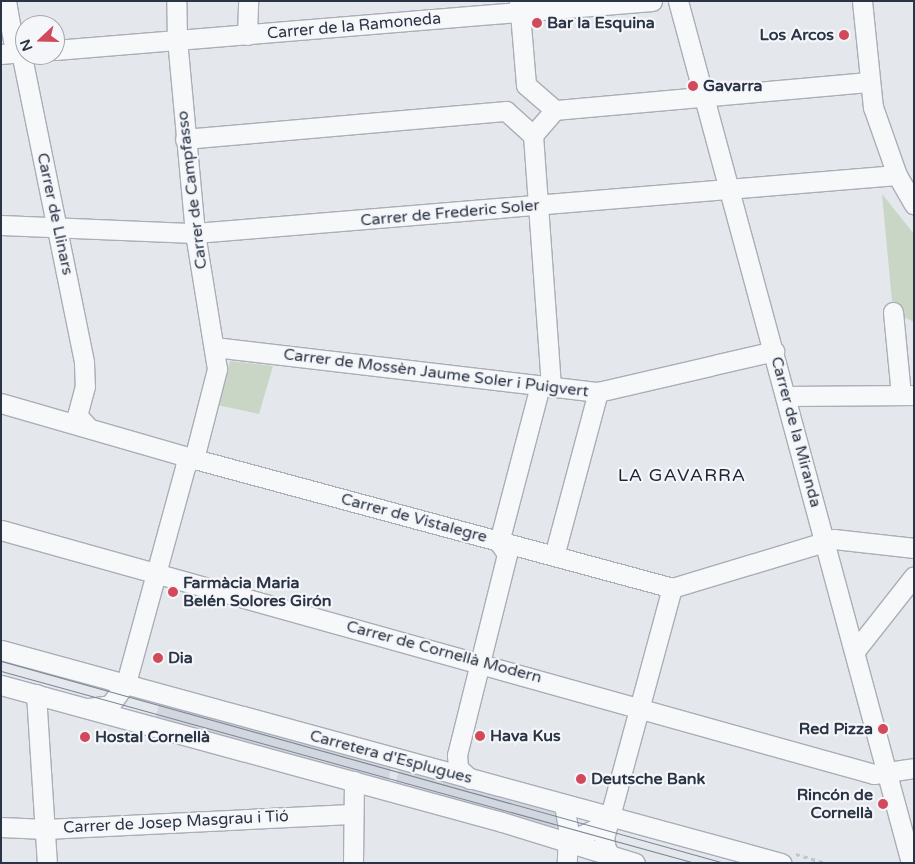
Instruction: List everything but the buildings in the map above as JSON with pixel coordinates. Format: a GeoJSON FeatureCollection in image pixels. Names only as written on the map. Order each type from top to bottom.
{"type":"FeatureCollection","features":[{"type":"Feature","properties":{"kind":"street","name":"Carrer de Llinars"},"geometry":{"type":"LineString","coordinates":[[6,1],[15,42]]}},
{"type":"Feature","properties":{"kind":"street","name":"Carrer de Campfasso"},"geometry":{"type":"LineString","coordinates":[[126,683],[185,467],[196,451],[216,378],[214,347],[195,233],[185,139],[177,40],[176,1]]}},
{"type":"Feature","properties":{"kind":"street"},"geometry":{"type":"LineString","coordinates":[[247,35],[248,1]]}},
{"type":"Feature","properties":{"kind":"street","name":"Carrer de la Ramoneda"},"geometry":{"type":"LineString","coordinates":[[65,49],[247,35],[520,6],[652,1]]}},
{"type":"Feature","properties":{"kind":"street","name":"Carrer de la Miranda"},"geometry":{"type":"LineString","coordinates":[[678,1],[826,541],[911,863]]}},
{"type":"Feature","properties":{"kind":"street"},"geometry":{"type":"LineString","coordinates":[[862,1],[870,82],[883,140],[897,176],[914,205]]}},
{"type":"Feature","properties":{"kind":"street"},"geometry":{"type":"LineString","coordinates":[[506,111],[526,85],[520,6]]}},
{"type":"Feature","properties":{"kind":"street"},"geometry":{"type":"LineString","coordinates":[[1,54],[15,53]]}},
{"type":"Feature","properties":{"kind":"street","name":"Carrer de Llinars"},"geometry":{"type":"LineString","coordinates":[[26,65],[84,362],[85,386],[77,415],[86,426]]}},
{"type":"Feature","properties":{"kind":"street"},"geometry":{"type":"LineString","coordinates":[[533,135],[555,110],[870,82]]}},
{"type":"Feature","properties":{"kind":"street"},"geometry":{"type":"LineString","coordinates":[[526,85],[555,110]]}},
{"type":"Feature","properties":{"kind":"street"},"geometry":{"type":"LineString","coordinates":[[185,139],[506,111],[533,135],[538,206],[545,386],[500,542],[507,554],[456,759],[461,772],[470,779]]}},
{"type":"Feature","properties":{"kind":"street","name":"Carrer de Frederic Soler"},"geometry":{"type":"LineString","coordinates":[[1,225],[195,233],[897,176]]}},
{"type":"Feature","properties":{"kind":"street"},"geometry":{"type":"LineString","coordinates":[[786,396],[907,395],[893,312]]}},
{"type":"Feature","properties":{"kind":"street","name":"Carrer de Mossèn Jaume Soler i Puigvert"},"geometry":{"type":"LineString","coordinates":[[214,347],[598,392],[774,352]]}},
{"type":"Feature","properties":{"kind":"street"},"geometry":{"type":"LineString","coordinates":[[554,556],[598,392]]}},
{"type":"Feature","properties":{"kind":"street","name":"Carrer de Vistalegre"},"geometry":{"type":"LineString","coordinates":[[1,403],[86,426],[191,458],[672,588]]}},
{"type":"Feature","properties":{"kind":"street","name":"Carrer de Cornellà Modern"},"geometry":{"type":"LineString","coordinates":[[1,530],[640,706],[874,774],[914,768]]}},
{"type":"Feature","properties":{"kind":"street"},"geometry":{"type":"LineString","coordinates":[[611,856],[604,846],[609,820],[672,588],[834,539],[914,548]]}},
{"type":"Feature","properties":{"kind":"street"},"geometry":{"type":"LineString","coordinates":[[855,651],[914,576]]}},
{"type":"Feature","properties":{"kind":"street","name":"Carretera d'Esplugues"},"geometry":{"type":"LineString","coordinates":[[1,650],[564,805],[609,820],[781,863]]}},
{"type":"Feature","properties":{"kind":"street"},"geometry":{"type":"LineString","coordinates":[[89,708],[110,705],[126,683]]}},
{"type":"Feature","properties":{"kind":"street","name":"Carretera d'Esplugues"},"geometry":{"type":"LineString","coordinates":[[1,684],[354,781],[635,863]]}},
{"type":"Feature","properties":{"kind":"street"},"geometry":{"type":"LineString","coordinates":[[36,694],[47,863]]}},
{"type":"Feature","properties":{"kind":"street"},"geometry":{"type":"LineString","coordinates":[[353,863],[352,814],[354,781]]}},
{"type":"Feature","properties":{"kind":"street"},"geometry":{"type":"LineString","coordinates":[[564,805],[567,863]]}},
{"type":"Feature","properties":{"kind":"street","name":"Carrer de Josep Masgrau i Tió"},"geometry":{"type":"LineString","coordinates":[[1,827],[45,829],[352,814]]}},
{"type":"Feature","properties":{"kind":"street"},"geometry":{"type":"LineString","coordinates":[[567,842],[609,820]]}},
{"type":"Feature","properties":{"kind":"shaded area"},"geometry":{"type":"Polygon","coordinates":[[[160,701],[392,765],[388,783],[155,719],[160,701]]]}},
{"type":"Feature","properties":{"kind":"shaded area"},"geometry":{"type":"Polygon","coordinates":[[[400,767],[560,811],[555,829],[395,785],[400,767]]]}},
{"type":"Feature","properties":{"kind":"green space"},"geometry":{"type":"Polygon","coordinates":[[[882,194],[914,234],[914,322],[893,312],[882,194]]]}},
{"type":"Feature","properties":{"kind":"green space"},"geometry":{"type":"Polygon","coordinates":[[[230,361],[273,366],[259,414],[217,405],[230,361]]]}},
{"type":"Feature","properties":{"kind":"tram line"},"geometry":{"type":"LineString","coordinates":[[1,661],[724,863]]}},
{"type":"Feature","properties":{"kind":"tram line"},"geometry":{"type":"LineString","coordinates":[[1,671],[695,863]]}},
{"type":"Feature","properties":{"kind":"place","name":"Bar la Esquina"},"geometry":{"type":"Point","coordinates":[537,23]}},
{"type":"Feature","properties":{"kind":"place","name":"Los Arcos"},"geometry":{"type":"Point","coordinates":[844,35]}},
{"type":"Feature","properties":{"kind":"place","name":"Gavarra"},"geometry":{"type":"Point","coordinates":[693,86]}},
{"type":"Feature","properties":{"kind":"place","name":"Farmàcia Maria Belén Solores Girón"},"geometry":{"type":"Point","coordinates":[173,592]}},
{"type":"Feature","properties":{"kind":"place","name":"Dia"},"geometry":{"type":"Point","coordinates":[158,658]}},
{"type":"Feature","properties":{"kind":"place","name":"Red Pizza"},"geometry":{"type":"Point","coordinates":[883,729]}},
{"type":"Feature","properties":{"kind":"place","name":"Hava Kus"},"geometry":{"type":"Point","coordinates":[480,736]}},
{"type":"Feature","properties":{"kind":"place","name":"Hostal Cornellà"},"geometry":{"type":"Point","coordinates":[85,737]}},
{"type":"Feature","properties":{"kind":"place","name":"Deutsche Bank"},"geometry":{"type":"Point","coordinates":[581,779]}},
{"type":"Feature","properties":{"kind":"place","name":"Rincón de Cornellà"},"geometry":{"type":"Point","coordinates":[883,804]}},
{"type":"Feature","properties":{"kind":"district","name":"LA GAVARRA"},"geometry":{"type":"Point","coordinates":[682,475]}}]}
